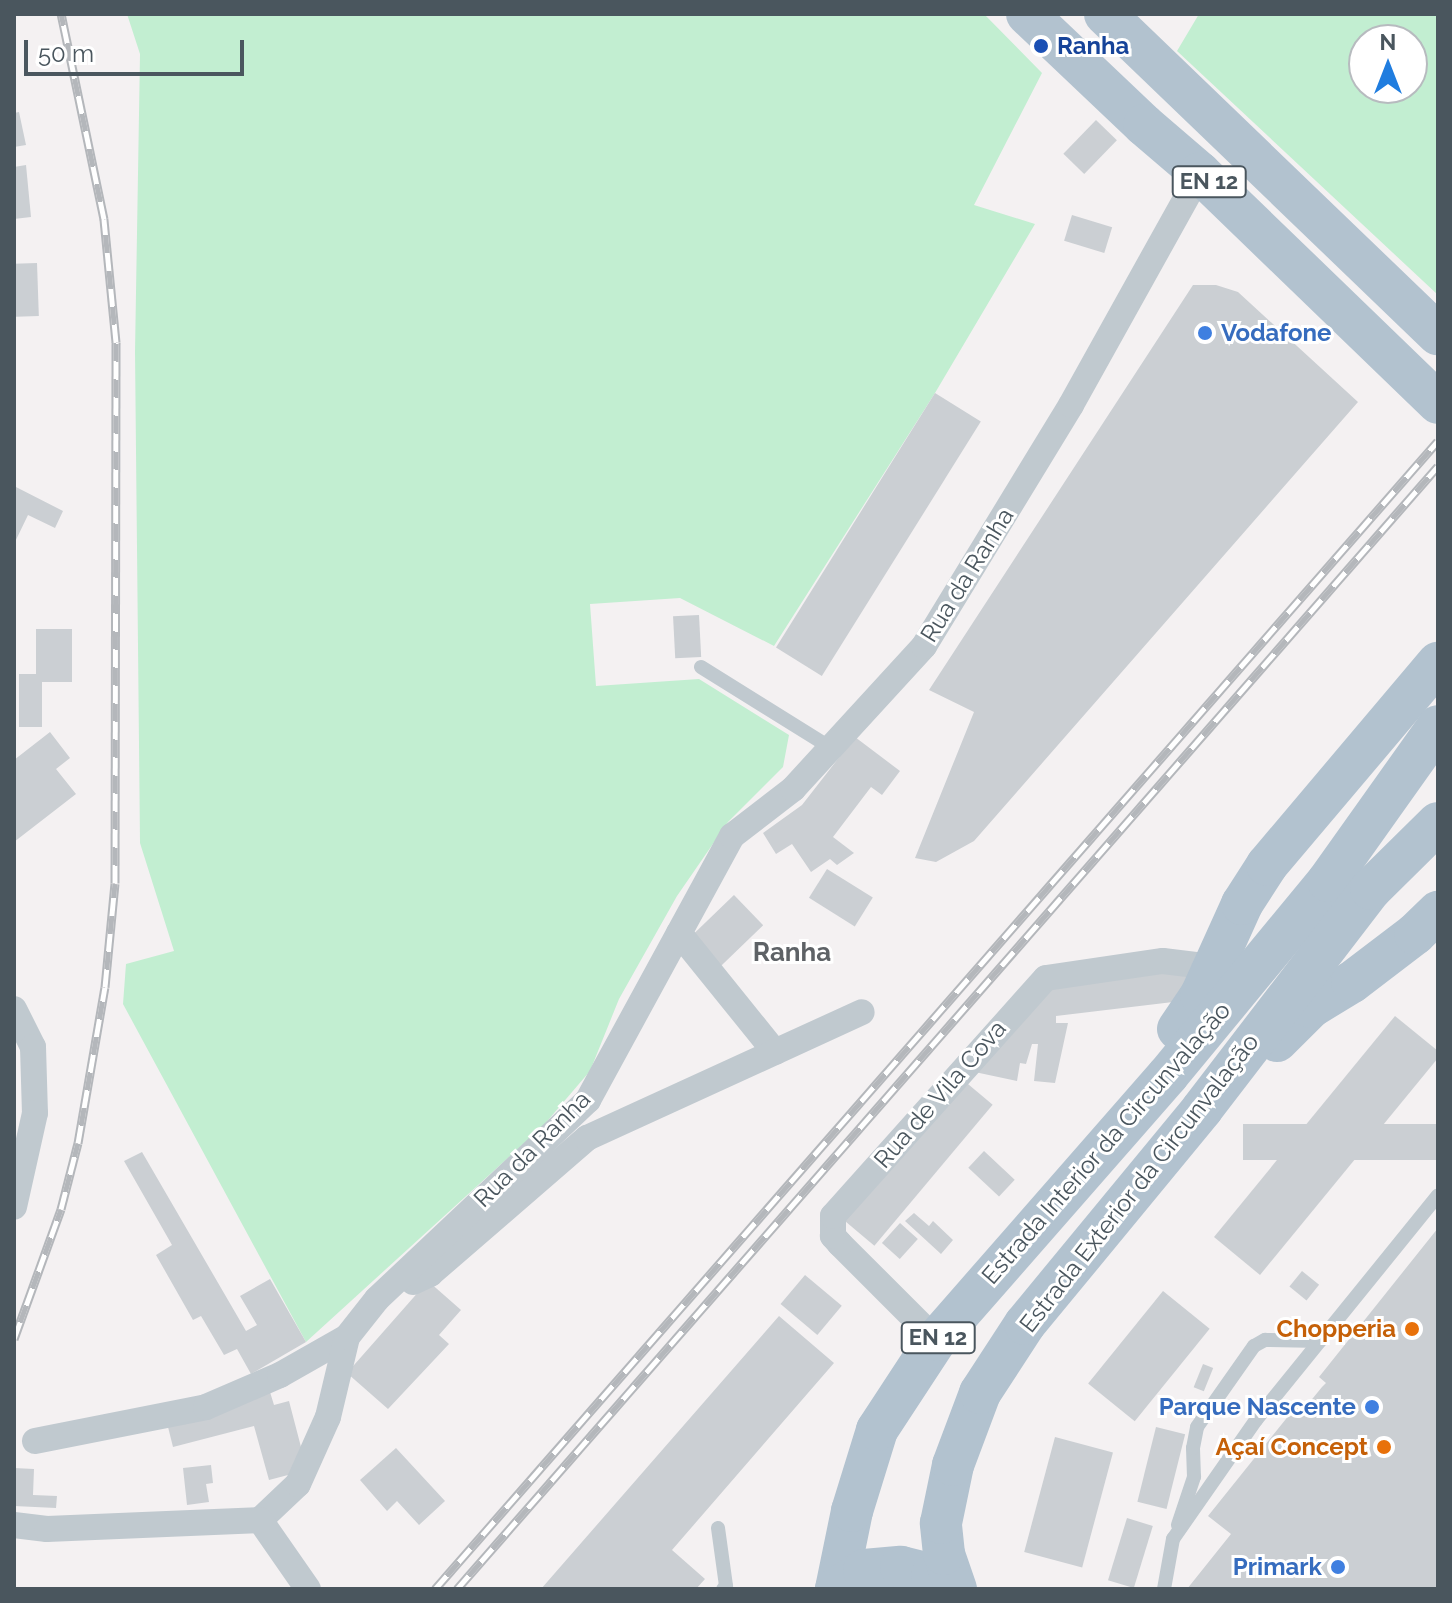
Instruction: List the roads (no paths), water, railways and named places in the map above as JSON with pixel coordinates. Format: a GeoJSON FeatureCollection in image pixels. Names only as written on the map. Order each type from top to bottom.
{"type":"FeatureCollection","features":[{"type":"Feature","properties":{"kind":"main road","name":"EN 12"},"geometry":{"type":"LineString","coordinates":[[1027,14],[1144,125],[1200,173],[1438,403]]}},
{"type":"Feature","properties":{"kind":"main road","name":"EN 12"},"geometry":{"type":"LineString","coordinates":[[1105,14],[1438,334]]}},
{"type":"Feature","properties":{"kind":"main road"},"geometry":{"type":"LineString","coordinates":[[1117,1130],[1208,980],[1242,904],[1267,865],[1438,663]]}},
{"type":"Feature","properties":{"kind":"main road","name":"Estrada Interior da Circunvalação"},"geometry":{"type":"LineString","coordinates":[[836,1589],[852,1511],[877,1430],[936,1340],[1168,1075],[1328,881],[1438,726]]}},
{"type":"Feature","properties":{"kind":"main road","name":"Estrada Exterior da Circunvalação"},"geometry":{"type":"LineString","coordinates":[[956,1589],[944,1554],[941,1523],[953,1465],[980,1393],[1025,1324],[1202,1109],[1371,889],[1438,823]]}},
{"type":"Feature","properties":{"kind":"main road"},"geometry":{"type":"LineString","coordinates":[[1202,1109],[1311,1007],[1390,954],[1438,912]]}},
{"type":"Feature","properties":{"kind":"main road","name":"EN 12"},"geometry":{"type":"LineString","coordinates":[[836,1589],[864,1570],[901,1567],[932,1575],[949,1589]]}},
{"type":"Feature","properties":{"kind":"street","name":"Rua da Ranha"},"geometry":{"type":"LineString","coordinates":[[260,1520],[298,1484],[328,1417],[347,1337],[377,1299],[588,1100],[732,836],[793,789],[924,646],[1071,405],[1200,173]]}},
{"type":"Feature","properties":{"kind":"street"},"geometry":{"type":"LineString","coordinates":[[679,933],[775,1052]]}},
{"type":"Feature","properties":{"kind":"street","name":"Rua de Vila Cova"},"geometry":{"type":"LineString","coordinates":[[936,1340],[833,1236],[833,1216],[1046,978],[1163,961],[1198,965],[1208,980]]}},
{"type":"Feature","properties":{"kind":"street"},"geometry":{"type":"LineString","coordinates":[[14,1009],[33,1047],[35,1113],[14,1207]]}},
{"type":"Feature","properties":{"kind":"street","name":"Rua da Ranha"},"geometry":{"type":"LineString","coordinates":[[377,1299],[430,1274],[587,1138],[862,1012]]}},
{"type":"Feature","properties":{"kind":"street"},"geometry":{"type":"LineString","coordinates":[[35,1441],[206,1407],[280,1375],[347,1337]]}},
{"type":"Feature","properties":{"kind":"street"},"geometry":{"type":"LineString","coordinates":[[14,1525],[47,1529],[260,1520],[308,1589]]}},
{"type":"Feature","properties":{"kind":"lane"},"geometry":{"type":"LineString","coordinates":[[701,667],[831,748]]}},
{"type":"Feature","properties":{"kind":"lane"},"geometry":{"type":"LineString","coordinates":[[1173,1539],[1256,1420],[1438,1195]]}},
{"type":"Feature","properties":{"kind":"lane"},"geometry":{"type":"LineString","coordinates":[[1164,1589],[1173,1539],[1194,1477],[1193,1448],[1197,1427],[1254,1346],[1265,1340],[1320,1341]]}},
{"type":"Feature","properties":{"kind":"lane"},"geometry":{"type":"LineString","coordinates":[[718,1528],[726,1586],[723,1589]]}},
{"type":"Feature","properties":{"kind":"railway"},"geometry":{"type":"LineString","coordinates":[[14,1339],[61,1209],[78,1143],[105,987],[115,883],[116,342],[104,219],[61,14]]}},
{"type":"Feature","properties":{"kind":"railway"},"geometry":{"type":"LineString","coordinates":[[435,1589],[1438,441]]}},
{"type":"Feature","properties":{"kind":"railway"},"geometry":{"type":"LineString","coordinates":[[457,1589],[1438,466]]}},
{"type":"Feature","properties":{"kind":"place","name":"Ranha"},"geometry":{"type":"Point","coordinates":[1041,46]}},
{"type":"Feature","properties":{"kind":"place","name":"Vodafone"},"geometry":{"type":"Point","coordinates":[1205,333]}},
{"type":"Feature","properties":{"kind":"place","name":"Chopperia"},"geometry":{"type":"Point","coordinates":[1412,1329]}},
{"type":"Feature","properties":{"kind":"place","name":"Parque Nascente"},"geometry":{"type":"Point","coordinates":[1372,1407]}},
{"type":"Feature","properties":{"kind":"place","name":"Açaí Concept"},"geometry":{"type":"Point","coordinates":[1384,1447]}},
{"type":"Feature","properties":{"kind":"place","name":"Primark"},"geometry":{"type":"Point","coordinates":[1338,1567]}},
{"type":"Feature","properties":{"kind":"district","name":"Ranha"},"geometry":{"type":"Point","coordinates":[792,953]}}]}
